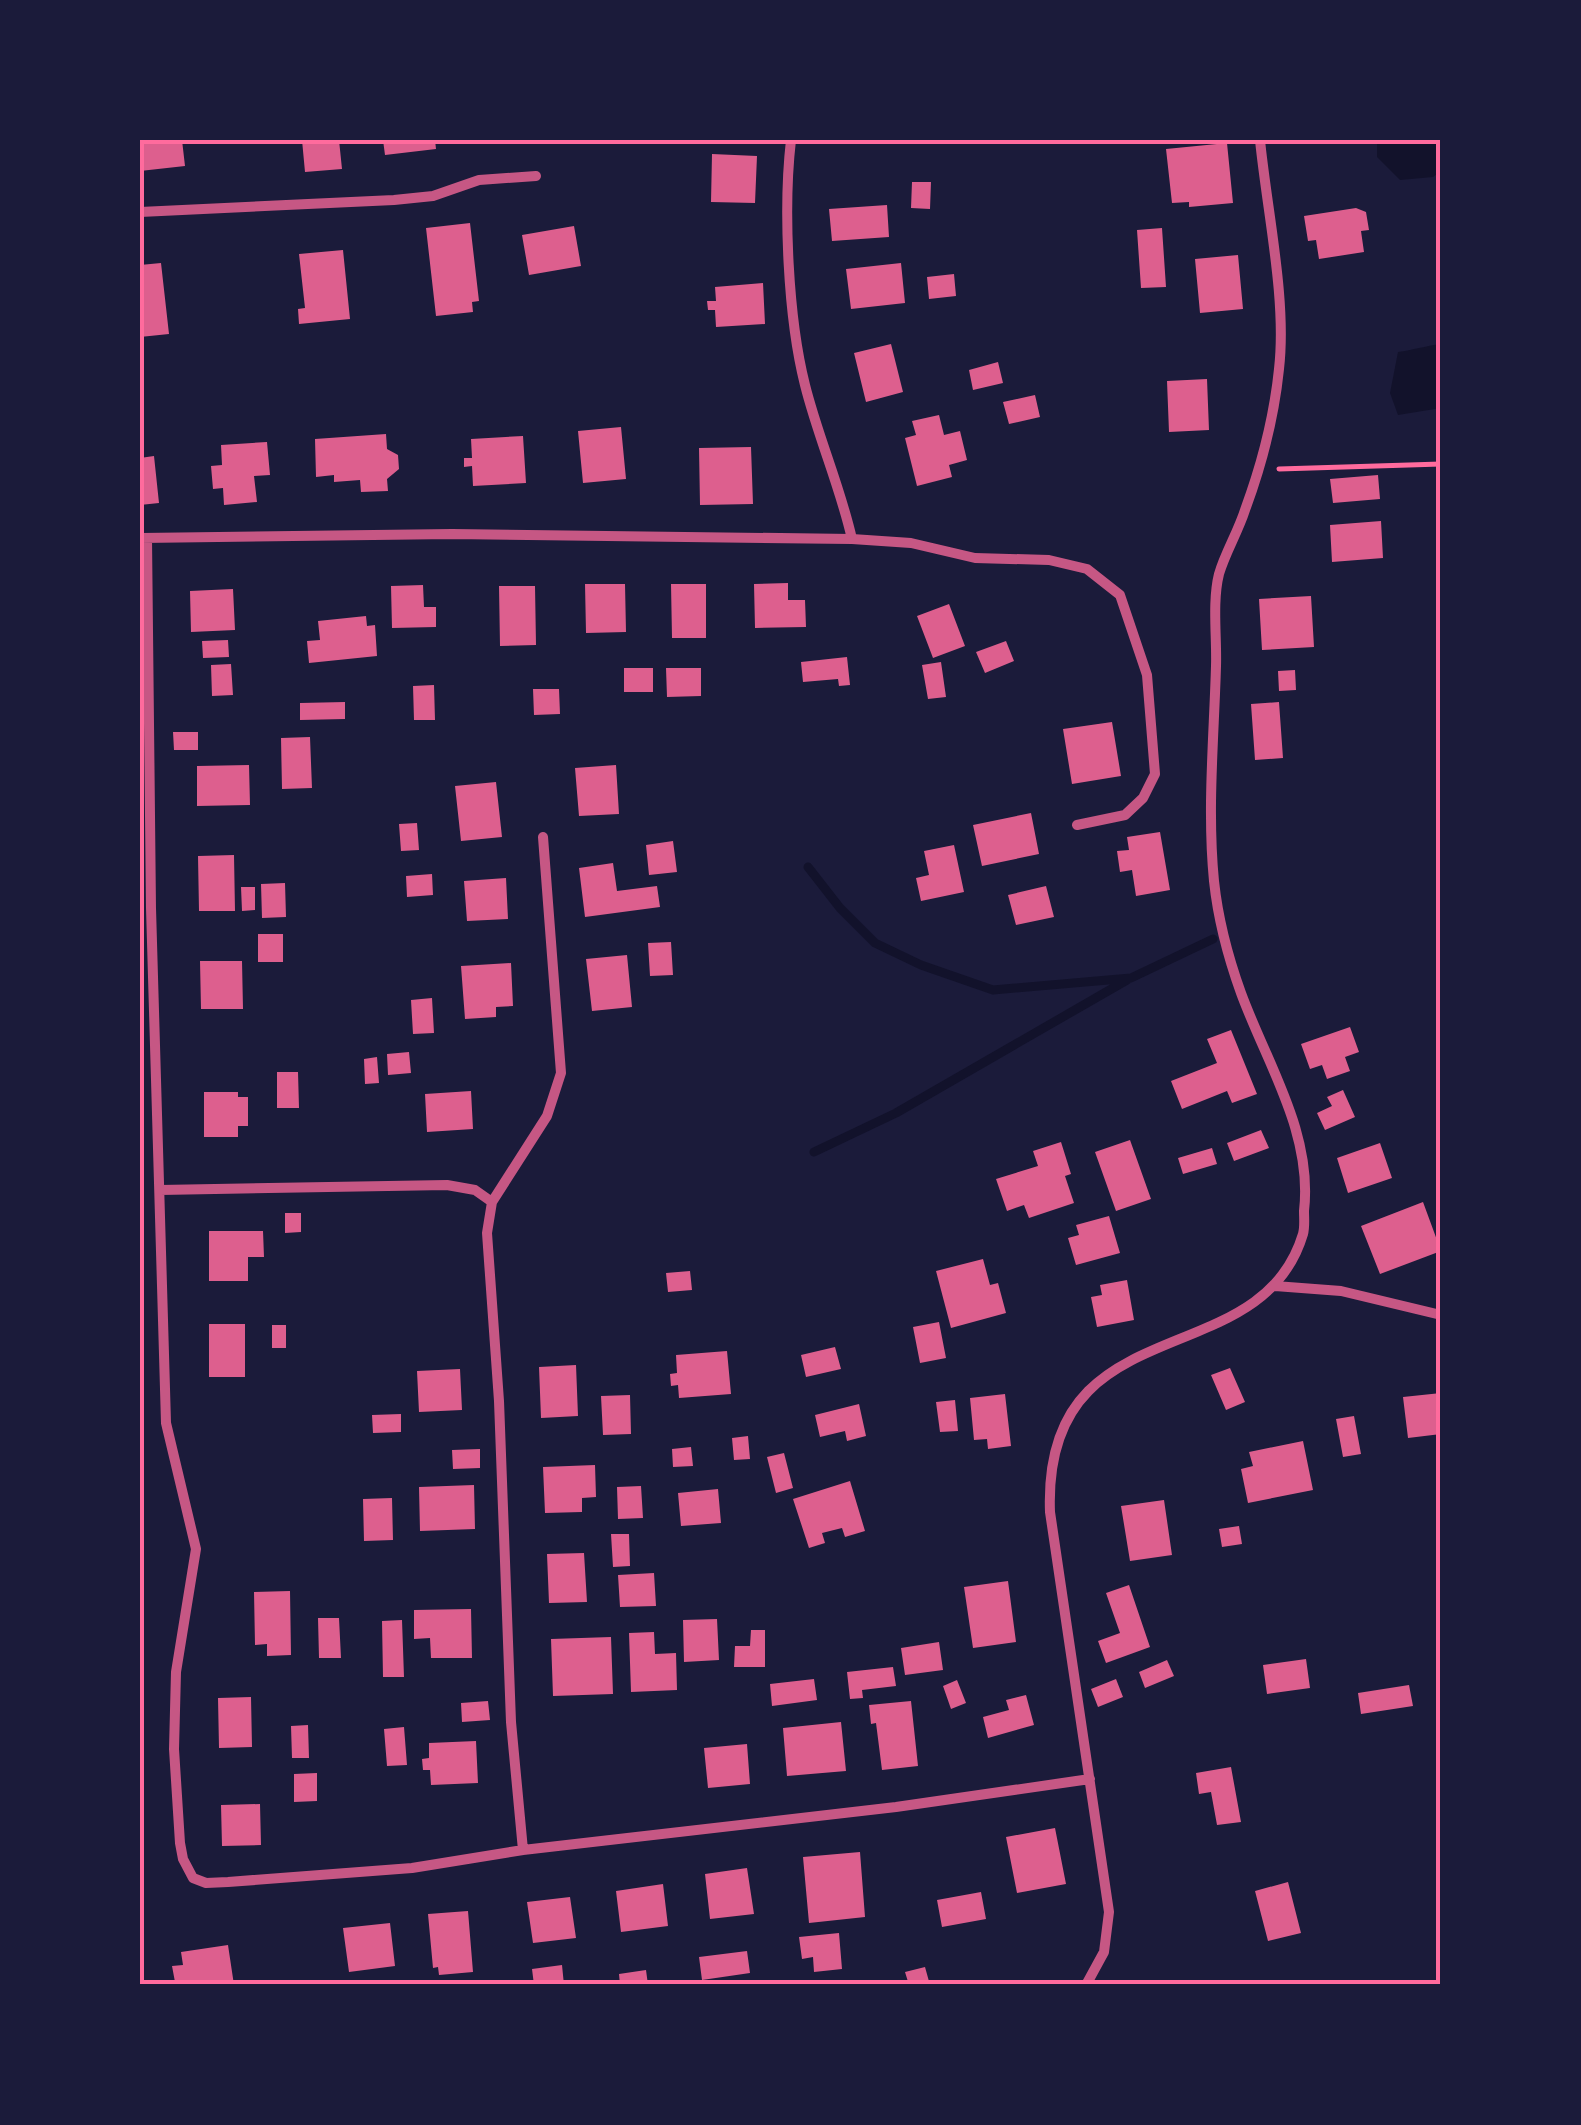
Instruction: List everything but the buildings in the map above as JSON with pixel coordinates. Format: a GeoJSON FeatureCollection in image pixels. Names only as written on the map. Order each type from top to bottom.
{"type":"FeatureCollection","features":[{"type":"Feature","properties":{"kind":"street"},"geometry":{"type":"LineString","coordinates":[[791,140],[788,210],[798,348],[812,410],[852,539]]}},
{"type":"Feature","properties":{"kind":"street"},"geometry":{"type":"LineString","coordinates":[[1086,1985],[1104,1952],[1109,1912],[1050,1512],[1054,1451],[1079,1403],[1116,1367],[1227,1320],[1275,1286],[1304,1232],[1305,1177],[1294,1121],[1228,952],[1214,880],[1218,576],[1259,470],[1273,416],[1280,364],[1260,140]]}},
{"type":"Feature","properties":{"kind":"street"},"geometry":{"type":"LineString","coordinates":[[140,212],[404,199],[432,196],[480,180],[536,176]]}},
{"type":"Feature","properties":{"kind":"street"},"geometry":{"type":"LineString","coordinates":[[1077,825],[1125,816],[1144,798],[1155,774],[1148,675],[1120,595],[1088,569],[1049,560],[975,558],[911,544],[852,539],[452,534],[143,538],[166,1423],[196,1549],[182,1619],[175,1708],[178,1828],[188,1871],[200,1882],[228,1882],[395,1870],[522,1850],[896,1807],[1090,1779]]}},
{"type":"Feature","properties":{"kind":"street"},"geometry":{"type":"LineString","coordinates":[[522,1850],[511,1722],[499,1401],[488,1254],[492,1202],[548,1116],[561,1073],[543,836]]}},
{"type":"Feature","properties":{"kind":"street"},"geometry":{"type":"LineString","coordinates":[[160,1190],[447,1185],[474,1190],[492,1202]]}},
{"type":"Feature","properties":{"kind":"street"},"geometry":{"type":"LineString","coordinates":[[1275,1286],[1341,1291],[1441,1315]]}},
{"type":"Feature","properties":{"kind":"path"},"geometry":{"type":"LineString","coordinates":[[1259,470],[1441,464]]}},
{"type":"Feature","properties":{"kind":"shaded area"},"geometry":{"type":"Polygon","coordinates":[[[1377,140],[1439,140],[1440,172],[1433,177],[1400,180],[1377,157],[1377,140]]]}},
{"type":"Feature","properties":{"kind":"shaded area"},"geometry":{"type":"Polygon","coordinates":[[[1441,344],[1441,408],[1398,415],[1390,393],[1398,352],[1441,344]]]}},
{"type":"Feature","properties":{"kind":"waterway"},"geometry":{"type":"LineString","coordinates":[[808,867],[840,908],[875,943],[921,965],[993,990],[1131,978],[1213,939]]}},
{"type":"Feature","properties":{"kind":"waterway"},"geometry":{"type":"LineString","coordinates":[[814,1152],[896,1113],[1127,980]]}}]}
